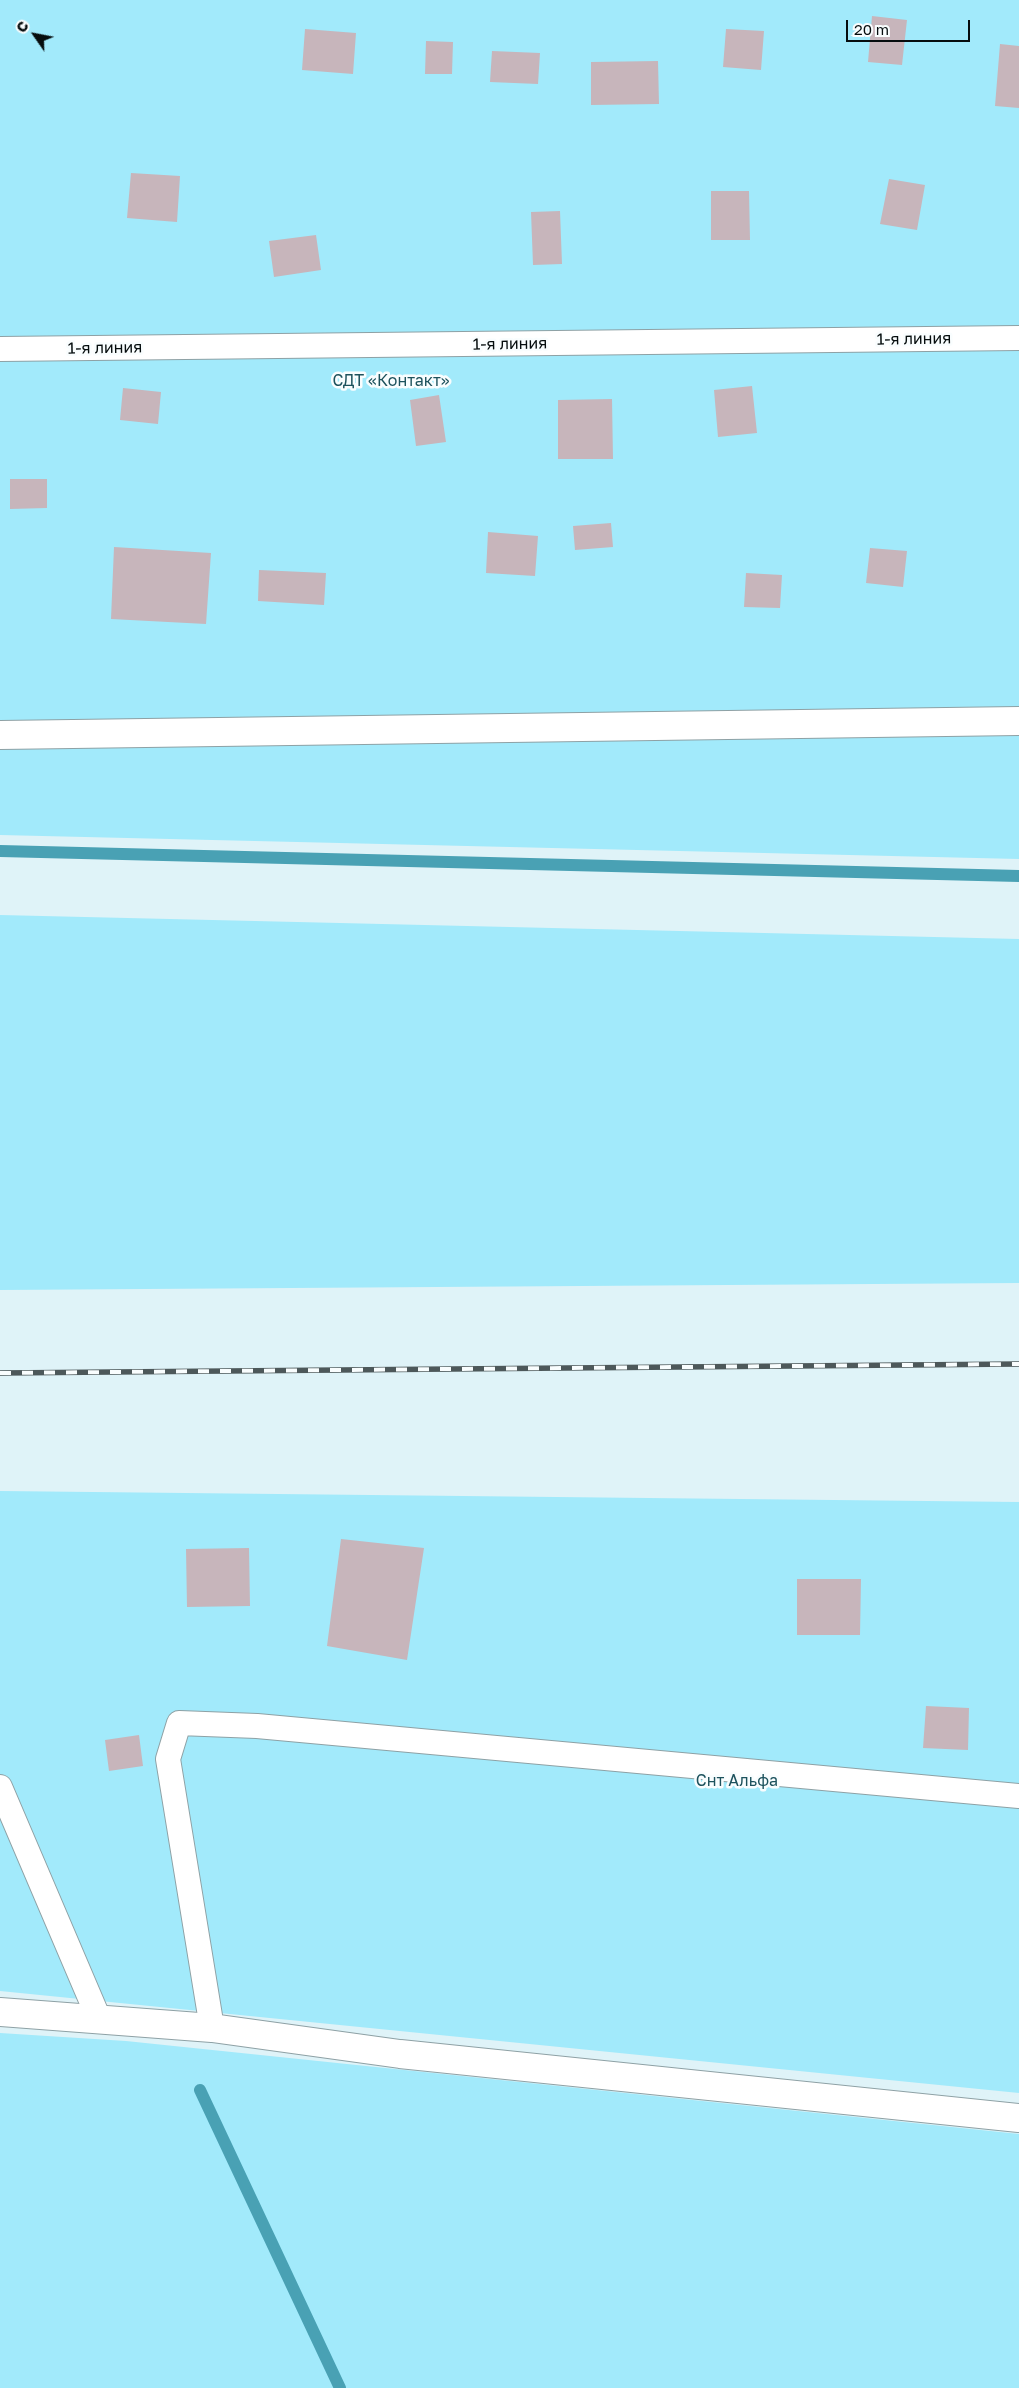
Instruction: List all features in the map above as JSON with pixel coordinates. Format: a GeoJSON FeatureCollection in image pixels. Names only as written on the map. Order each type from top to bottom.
{"type":"FeatureCollection","features":[{"type":"Feature","properties":{"kind":"street"},"geometry":{"type":"LineString","coordinates":[[0,735],[1019,721]]}},
{"type":"Feature","properties":{"kind":"street"},"geometry":{"type":"LineString","coordinates":[[0,2012],[212,2028],[400,2054],[1019,2118]]}},
{"type":"Feature","properties":{"kind":"lane","name":"1-я линия"},"geometry":{"type":"LineString","coordinates":[[0,349],[1019,338]]}},
{"type":"Feature","properties":{"kind":"lane"},"geometry":{"type":"LineString","coordinates":[[212,2028],[168,1759],[179,1723],[257,1726],[1019,1796]]}},
{"type":"Feature","properties":{"kind":"lane"},"geometry":{"type":"LineString","coordinates":[[0,1787],[99,2019]]}},
{"type":"Feature","properties":{"kind":"green space","name":"СДТ «Контакт»"},"geometry":{"type":"Polygon","coordinates":[[[0,0],[1019,0],[1019,859],[0,835],[0,0]]]}},
{"type":"Feature","properties":{"kind":"green space"},"geometry":{"type":"Polygon","coordinates":[[[0,915],[1019,939],[1019,1283],[0,1290],[0,915]]]}},
{"type":"Feature","properties":{"kind":"green space","name":"Снт Альфа"},"geometry":{"type":"Polygon","coordinates":[[[0,1491],[1019,1502],[1019,2093],[0,1991],[0,1491]]]}},
{"type":"Feature","properties":{"kind":"green space"},"geometry":{"type":"Polygon","coordinates":[[[0,2033],[126,2041],[1019,2134],[1019,2388],[0,2388],[0,2033]]]}},
{"type":"Feature","properties":{"kind":"building"},"geometry":{"type":"Polygon","coordinates":[[[872,16],[907,20],[902,65],[868,62],[872,16]]]}},
{"type":"Feature","properties":{"kind":"building"},"geometry":{"type":"Polygon","coordinates":[[[305,29],[356,33],[353,74],[302,70],[305,29]]]}},
{"type":"Feature","properties":{"kind":"building"},"geometry":{"type":"Polygon","coordinates":[[[726,29],[764,31],[761,70],[723,67],[726,29]]]}},
{"type":"Feature","properties":{"kind":"building"},"geometry":{"type":"Polygon","coordinates":[[[426,41],[453,42],[452,74],[425,74],[426,41]]]}},
{"type":"Feature","properties":{"kind":"building"},"geometry":{"type":"Polygon","coordinates":[[[1000,44],[1019,46],[1019,108],[995,106],[1000,44]]]}},
{"type":"Feature","properties":{"kind":"building"},"geometry":{"type":"Polygon","coordinates":[[[492,51],[540,53],[538,84],[490,82],[492,51]]]}},
{"type":"Feature","properties":{"kind":"building"},"geometry":{"type":"Polygon","coordinates":[[[658,61],[659,104],[591,105],[591,62],[658,61]]]}},
{"type":"Feature","properties":{"kind":"building"},"geometry":{"type":"Polygon","coordinates":[[[131,173],[180,176],[177,222],[127,218],[131,173]]]}},
{"type":"Feature","properties":{"kind":"building"},"geometry":{"type":"Polygon","coordinates":[[[889,179],[925,185],[917,230],[880,224],[889,179]]]}},
{"type":"Feature","properties":{"kind":"building"},"geometry":{"type":"Polygon","coordinates":[[[711,191],[749,191],[750,240],[711,240],[711,191]]]}},
{"type":"Feature","properties":{"kind":"building"},"geometry":{"type":"Polygon","coordinates":[[[560,211],[562,264],[533,265],[531,212],[560,211]]]}},
{"type":"Feature","properties":{"kind":"building"},"geometry":{"type":"Polygon","coordinates":[[[316,235],[321,270],[274,277],[269,241],[316,235]]]}},
{"type":"Feature","properties":{"kind":"building"},"geometry":{"type":"Polygon","coordinates":[[[752,386],[757,433],[718,437],[714,390],[752,386]]]}},
{"type":"Feature","properties":{"kind":"building"},"geometry":{"type":"Polygon","coordinates":[[[123,388],[161,392],[158,424],[120,420],[123,388]]]}},
{"type":"Feature","properties":{"kind":"building"},"geometry":{"type":"Polygon","coordinates":[[[439,395],[446,442],[416,446],[410,400],[439,395]]]}},
{"type":"Feature","properties":{"kind":"building"},"geometry":{"type":"Polygon","coordinates":[[[612,399],[613,459],[558,459],[558,400],[612,399]]]}},
{"type":"Feature","properties":{"kind":"building"},"geometry":{"type":"Polygon","coordinates":[[[10,479],[47,479],[47,508],[10,509],[10,479]]]}},
{"type":"Feature","properties":{"kind":"building"},"geometry":{"type":"Polygon","coordinates":[[[611,523],[613,547],[575,550],[573,526],[611,523]]]}},
{"type":"Feature","properties":{"kind":"building"},"geometry":{"type":"Polygon","coordinates":[[[488,532],[538,536],[535,576],[486,573],[488,532]]]}},
{"type":"Feature","properties":{"kind":"building"},"geometry":{"type":"Polygon","coordinates":[[[114,547],[211,553],[206,624],[111,619],[114,547]]]}},
{"type":"Feature","properties":{"kind":"building"},"geometry":{"type":"Polygon","coordinates":[[[870,548],[907,551],[903,587],[866,583],[870,548]]]}},
{"type":"Feature","properties":{"kind":"building"},"geometry":{"type":"Polygon","coordinates":[[[259,570],[326,573],[324,605],[258,601],[259,570]]]}},
{"type":"Feature","properties":{"kind":"building"},"geometry":{"type":"Polygon","coordinates":[[[746,573],[782,575],[780,608],[744,607],[746,573]]]}},
{"type":"Feature","properties":{"kind":"building"},"geometry":{"type":"Polygon","coordinates":[[[341,1539],[424,1548],[407,1660],[327,1646],[341,1539]]]}},
{"type":"Feature","properties":{"kind":"building"},"geometry":{"type":"Polygon","coordinates":[[[249,1548],[250,1606],[187,1607],[186,1549],[249,1548]]]}},
{"type":"Feature","properties":{"kind":"building"},"geometry":{"type":"Polygon","coordinates":[[[797,1579],[861,1579],[860,1635],[797,1635],[797,1579]]]}},
{"type":"Feature","properties":{"kind":"building"},"geometry":{"type":"Polygon","coordinates":[[[926,1706],[969,1708],[968,1750],[923,1748],[926,1706]]]}},
{"type":"Feature","properties":{"kind":"building"},"geometry":{"type":"Polygon","coordinates":[[[139,1735],[143,1766],[109,1771],[105,1740],[139,1735]]]}},
{"type":"Feature","properties":{"kind":"waterway"},"geometry":{"type":"LineString","coordinates":[[0,851],[1019,876]]}},
{"type":"Feature","properties":{"kind":"waterway"},"geometry":{"type":"LineString","coordinates":[[200,2090],[340,2388]]}},
{"type":"Feature","properties":{"kind":"railway"},"geometry":{"type":"LineString","coordinates":[[0,1373],[1019,1364]]}}]}
